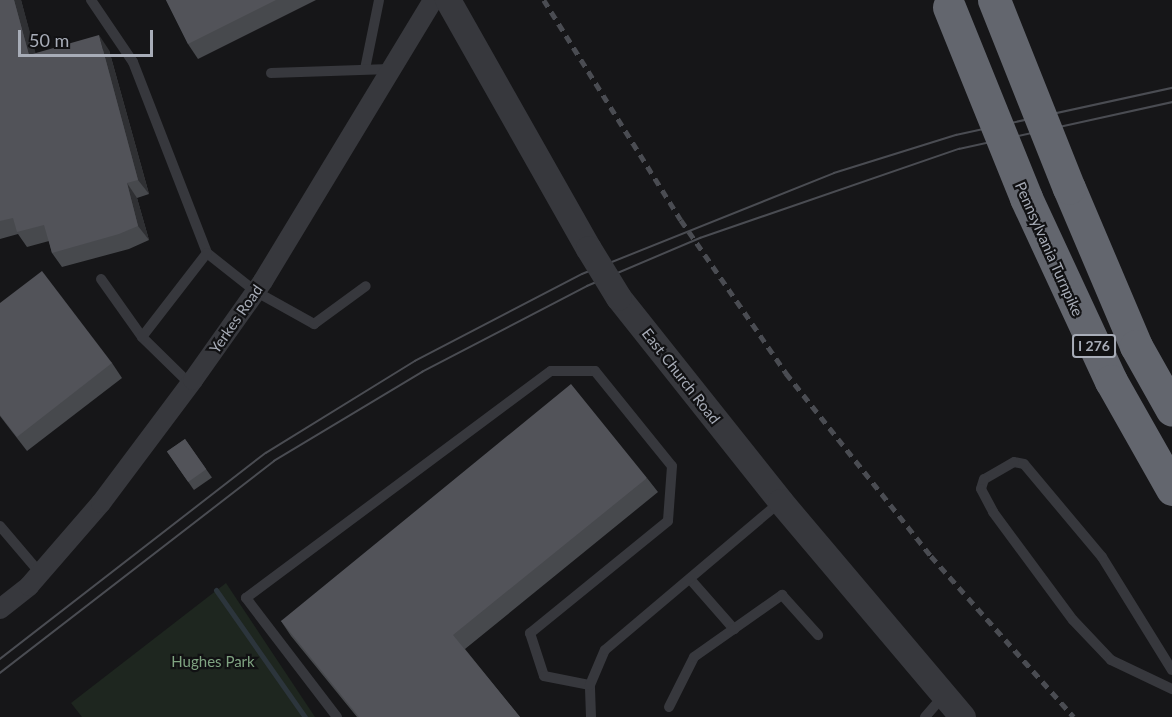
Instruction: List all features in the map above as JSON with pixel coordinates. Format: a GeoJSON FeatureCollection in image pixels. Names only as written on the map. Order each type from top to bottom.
{"type":"FeatureCollection","features":[{"type":"Feature","properties":{"kind":"highway","name":"I 276"},"geometry":{"type":"LineString","coordinates":[[994,0],[1069,188],[1136,346],[1172,410]]}},
{"type":"Feature","properties":{"kind":"highway","name":"Pennsylvania Turnpike"},"geometry":{"type":"LineString","coordinates":[[947,3],[1026,198],[1111,381],[1172,489]]}},
{"type":"Feature","properties":{"kind":"street","name":"Yerkes Road"},"geometry":{"type":"LineString","coordinates":[[0,609],[40,573],[190,384],[255,291],[433,0]]}},
{"type":"Feature","properties":{"kind":"street","name":"East Church Road"},"geometry":{"type":"LineString","coordinates":[[448,0],[619,298],[781,502],[963,717]]}},
{"type":"Feature","properties":{"kind":"lane"},"geometry":{"type":"LineString","coordinates":[[91,0],[133,62],[207,253],[255,291],[314,324],[366,286]]}},
{"type":"Feature","properties":{"kind":"lane"},"geometry":{"type":"LineString","coordinates":[[365,69],[379,0]]}},
{"type":"Feature","properties":{"kind":"lane"},"geometry":{"type":"LineString","coordinates":[[271,73],[390,69]]}},
{"type":"Feature","properties":{"kind":"lane"},"geometry":{"type":"LineString","coordinates":[[142,337],[207,253]]}},
{"type":"Feature","properties":{"kind":"lane"},"geometry":{"type":"LineString","coordinates":[[101,279],[142,337],[190,384]]}},
{"type":"Feature","properties":{"kind":"lane"},"geometry":{"type":"LineString","coordinates":[[337,717],[246,598],[551,372],[596,371],[672,466],[668,521],[530,633],[544,675],[590,685]]}},
{"type":"Feature","properties":{"kind":"lane"},"geometry":{"type":"LineString","coordinates":[[1172,670],[1102,556],[1024,464],[1014,462],[984,479],[981,489],[993,512],[1073,620],[1111,660],[1172,689]]}},
{"type":"Feature","properties":{"kind":"lane"},"geometry":{"type":"LineString","coordinates":[[591,717],[590,685],[605,650],[781,502]]}},
{"type":"Feature","properties":{"kind":"lane"},"geometry":{"type":"LineString","coordinates":[[0,526],[40,573]]}},
{"type":"Feature","properties":{"kind":"lane"},"geometry":{"type":"LineString","coordinates":[[690,579],[734,629]]}},
{"type":"Feature","properties":{"kind":"lane"},"geometry":{"type":"LineString","coordinates":[[669,707],[694,657],[782,595],[818,635]]}},
{"type":"Feature","properties":{"kind":"lane"},"geometry":{"type":"LineString","coordinates":[[925,717],[944,694]]}},
{"type":"Feature","properties":{"kind":"green space","name":"Hughes Park"},"geometry":{"type":"Polygon","coordinates":[[[226,583],[315,717],[82,717],[71,703],[226,583]]]}},
{"type":"Feature","properties":{"kind":"building"},"geometry":{"type":"Polygon","coordinates":[[[0,0],[14,0],[29,55],[99,35],[138,180],[127,183],[138,226],[119,234],[52,253],[44,225],[17,232],[13,218],[0,221],[0,0]]]}},
{"type":"Feature","properties":{"kind":"building"},"geometry":{"type":"Polygon","coordinates":[[[166,0],[276,0],[188,44],[166,0]]]}},
{"type":"Feature","properties":{"kind":"building"},"geometry":{"type":"Polygon","coordinates":[[[42,271],[112,363],[17,437],[0,415],[0,303],[42,271]]]}},
{"type":"Feature","properties":{"kind":"building"},"geometry":{"type":"Polygon","coordinates":[[[571,384],[647,478],[453,635],[520,717],[359,717],[281,621],[571,384]]]}},
{"type":"Feature","properties":{"kind":"building"},"geometry":{"type":"Polygon","coordinates":[[[185,439],[206,469],[188,482],[167,452],[185,439]]]}},
{"type":"Feature","properties":{"kind":"waterway"},"geometry":{"type":"LineString","coordinates":[[216,590],[305,717]]}},
{"type":"Feature","properties":{"kind":"tram line"},"geometry":{"type":"LineString","coordinates":[[0,659],[266,453],[415,361],[582,274],[834,173],[956,135],[1172,88]]}},
{"type":"Feature","properties":{"kind":"tram line"},"geometry":{"type":"LineString","coordinates":[[0,673],[274,461],[422,372],[587,286],[700,238],[959,149],[1172,102]]}},
{"type":"Feature","properties":{"kind":"railway"},"geometry":{"type":"LineString","coordinates":[[544,0],[681,220],[786,373],[931,556],[1074,717]]}}]}
